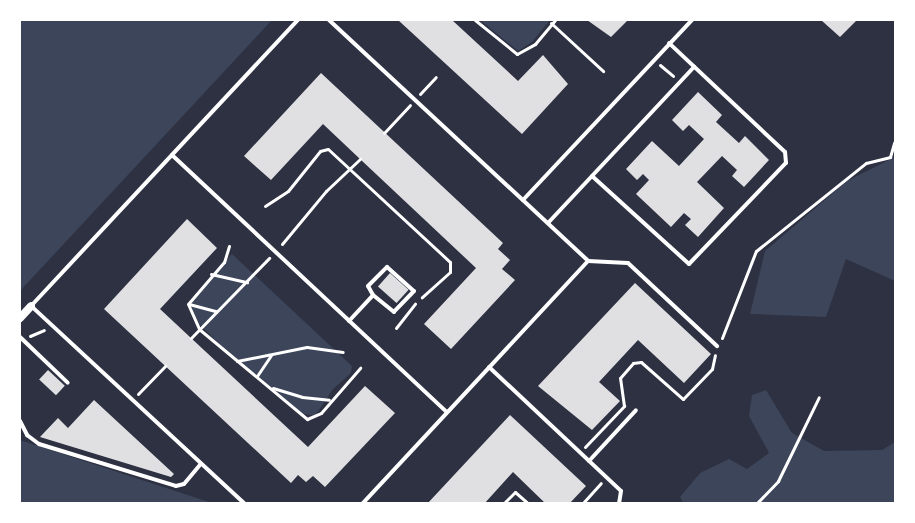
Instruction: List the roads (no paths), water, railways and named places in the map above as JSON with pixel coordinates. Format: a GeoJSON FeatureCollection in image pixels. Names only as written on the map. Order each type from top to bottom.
{"type":"FeatureCollection","features":[{"type":"Feature","properties":{"kind":"street"},"geometry":{"type":"LineString","coordinates":[[20,318],[32,306]]}},
{"type":"Feature","properties":{"kind":"lane"},"geometry":{"type":"LineString","coordinates":[[245,504],[32,306],[298,20]]}},
{"type":"Feature","properties":{"kind":"lane"},"geometry":{"type":"LineString","coordinates":[[329,20],[588,261],[628,263],[717,346]]}},
{"type":"Feature","properties":{"kind":"lane"},"geometry":{"type":"LineString","coordinates":[[523,200],[692,20]]}},
{"type":"Feature","properties":{"kind":"lane"},"geometry":{"type":"LineString","coordinates":[[592,176],[684,262],[689,264],[701,254],[788,157],[669,43]]}},
{"type":"Feature","properties":{"kind":"lane"},"geometry":{"type":"LineString","coordinates":[[548,223],[694,67]]}},
{"type":"Feature","properties":{"kind":"lane"},"geometry":{"type":"LineString","coordinates":[[172,155],[447,412]]}},
{"type":"Feature","properties":{"kind":"lane"},"geometry":{"type":"LineString","coordinates":[[362,504],[588,261]]}},
{"type":"Feature","properties":{"kind":"lane"},"geometry":{"type":"LineString","coordinates":[[387,267],[414,291],[394,312],[373,295],[368,286],[387,267]]}},
{"type":"Feature","properties":{"kind":"lane"},"geometry":{"type":"LineString","coordinates":[[349,321],[373,295]]}},
{"type":"Feature","properties":{"kind":"lane"},"geometry":{"type":"LineString","coordinates":[[21,338],[68,382]]}},
{"type":"Feature","properties":{"kind":"lane"},"geometry":{"type":"LineString","coordinates":[[489,368],[621,491],[618,504]]}},
{"type":"Feature","properties":{"kind":"lane"},"geometry":{"type":"LineString","coordinates":[[589,461],[636,410]]}},
{"type":"Feature","properties":{"kind":"lane"},"geometry":{"type":"LineString","coordinates":[[20,421],[27,435],[39,444],[176,486],[184,484],[201,464]]}}]}
